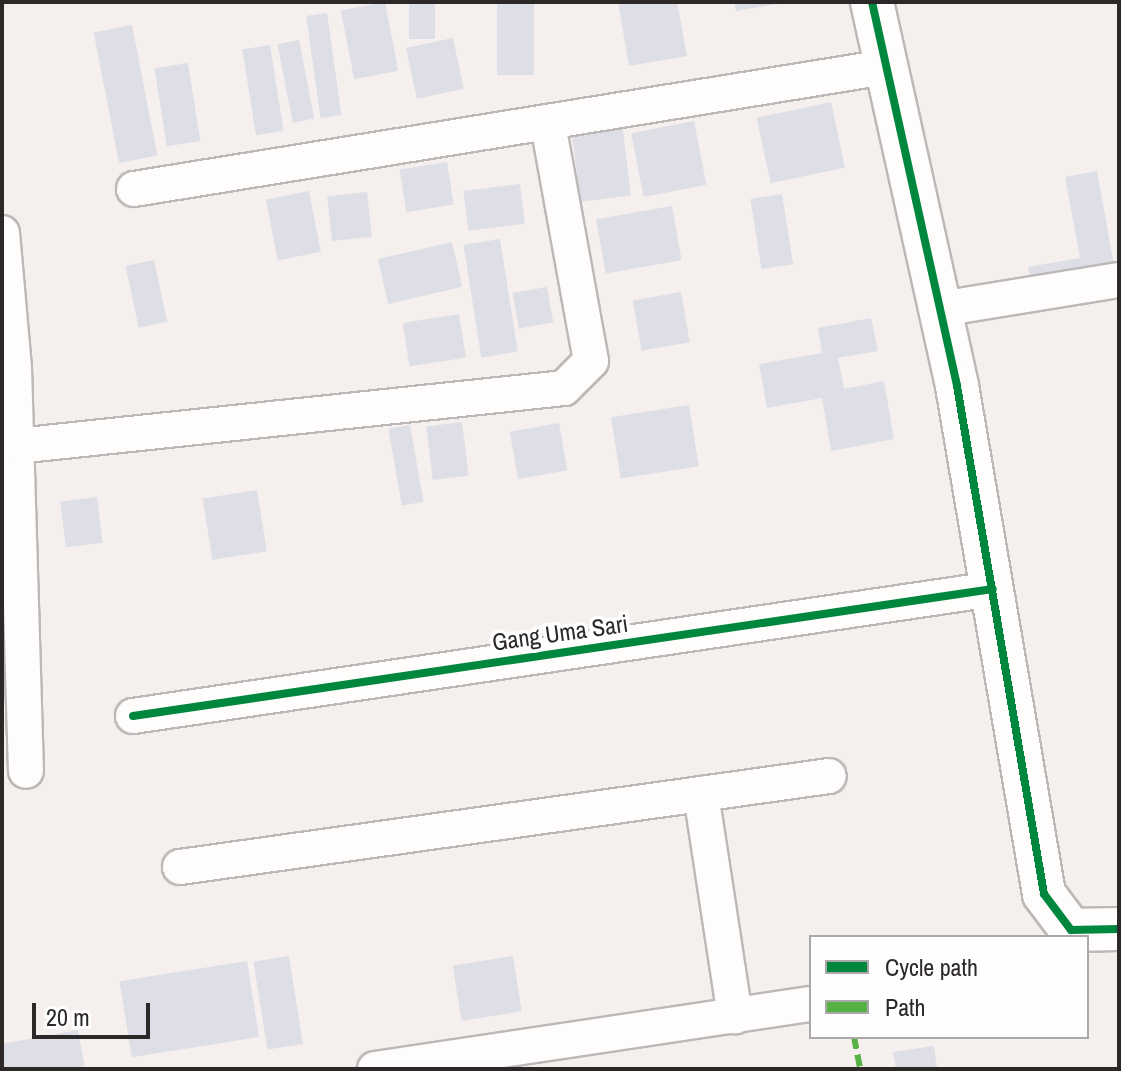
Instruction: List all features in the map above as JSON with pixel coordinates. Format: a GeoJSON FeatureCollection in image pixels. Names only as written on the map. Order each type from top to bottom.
{"type":"FeatureCollection","features":[{"type":"Feature","properties":{"kind":"street"},"geometry":{"type":"LineString","coordinates":[[872,2],[940,309],[993,589],[1044,894],[1068,933],[1119,929]]}},
{"type":"Feature","properties":{"kind":"street"},"geometry":{"type":"LineString","coordinates":[[134,189],[886,67]]}},
{"type":"Feature","properties":{"kind":"street"},"geometry":{"type":"LineString","coordinates":[[17,446],[564,388],[591,361],[548,124]]}},
{"type":"Feature","properties":{"kind":"street"},"geometry":{"type":"LineString","coordinates":[[2,233],[17,446],[26,771]]}},
{"type":"Feature","properties":{"kind":"street"},"geometry":{"type":"LineString","coordinates":[[940,309],[1119,280]]}},
{"type":"Feature","properties":{"kind":"street","name":"Gang Uma Sari"},"geometry":{"type":"LineString","coordinates":[[133,716],[993,589]]}},
{"type":"Feature","properties":{"kind":"street"},"geometry":{"type":"LineString","coordinates":[[180,867],[829,776]]}},
{"type":"Feature","properties":{"kind":"street"},"geometry":{"type":"LineString","coordinates":[[701,794],[735,1016]]}},
{"type":"Feature","properties":{"kind":"street"},"geometry":{"type":"LineString","coordinates":[[375,1069],[529,1058],[735,1016],[809,1004]]}},
{"type":"Feature","properties":{"kind":"building"},"geometry":{"type":"Polygon","coordinates":[[[385,2],[398,71],[354,79],[341,11],[385,2]]]}},
{"type":"Feature","properties":{"kind":"building"},"geometry":{"type":"Polygon","coordinates":[[[409,2],[435,2],[435,39],[409,39],[409,2]]]}},
{"type":"Feature","properties":{"kind":"building"},"geometry":{"type":"Polygon","coordinates":[[[497,2],[534,2],[534,75],[497,75],[497,2]]]}},
{"type":"Feature","properties":{"kind":"building"},"geometry":{"type":"Polygon","coordinates":[[[618,2],[677,2],[687,56],[629,66],[618,2]]]}},
{"type":"Feature","properties":{"kind":"building"},"geometry":{"type":"Polygon","coordinates":[[[734,2],[777,2],[777,4],[736,11],[734,2]]]}},
{"type":"Feature","properties":{"kind":"building"},"geometry":{"type":"Polygon","coordinates":[[[327,13],[341,115],[321,118],[306,16],[327,13]]]}},
{"type":"Feature","properties":{"kind":"building"},"geometry":{"type":"Polygon","coordinates":[[[132,25],[157,156],[119,163],[94,32],[132,25]]]}},
{"type":"Feature","properties":{"kind":"building"},"geometry":{"type":"Polygon","coordinates":[[[453,38],[464,89],[417,99],[406,48],[453,38]]]}},
{"type":"Feature","properties":{"kind":"building"},"geometry":{"type":"Polygon","coordinates":[[[299,40],[314,119],[293,123],[277,44],[299,40]]]}},
{"type":"Feature","properties":{"kind":"building"},"geometry":{"type":"Polygon","coordinates":[[[270,45],[284,131],[256,135],[242,49],[270,45]]]}},
{"type":"Feature","properties":{"kind":"building"},"geometry":{"type":"Polygon","coordinates":[[[188,63],[200,141],[167,146],[154,68],[188,63]]]}},
{"type":"Feature","properties":{"kind":"building"},"geometry":{"type":"Polygon","coordinates":[[[831,102],[845,168],[771,183],[757,118],[831,102]]]}},
{"type":"Feature","properties":{"kind":"building"},"geometry":{"type":"Polygon","coordinates":[[[694,121],[706,185],[644,197],[631,133],[694,121]]]}},
{"type":"Feature","properties":{"kind":"building"},"geometry":{"type":"Polygon","coordinates":[[[622,123],[631,195],[580,202],[571,129],[622,123]]]}},
{"type":"Feature","properties":{"kind":"building"},"geometry":{"type":"Polygon","coordinates":[[[447,162],[454,204],[406,212],[400,170],[447,162]]]}},
{"type":"Feature","properties":{"kind":"building"},"geometry":{"type":"Polygon","coordinates":[[[1097,171],[1116,276],[1032,290],[1028,267],[1080,258],[1065,177],[1097,171]]]}},
{"type":"Feature","properties":{"kind":"building"},"geometry":{"type":"Polygon","coordinates":[[[520,184],[525,224],[468,231],[463,191],[520,184]]]}},
{"type":"Feature","properties":{"kind":"building"},"geometry":{"type":"Polygon","coordinates":[[[309,191],[321,252],[278,260],[266,199],[309,191]]]}},
{"type":"Feature","properties":{"kind":"building"},"geometry":{"type":"Polygon","coordinates":[[[367,192],[372,237],[332,241],[327,196],[367,192]]]}},
{"type":"Feature","properties":{"kind":"building"},"geometry":{"type":"Polygon","coordinates":[[[782,194],[793,264],[762,269],[750,199],[782,194]]]}},
{"type":"Feature","properties":{"kind":"building"},"geometry":{"type":"Polygon","coordinates":[[[672,206],[682,260],[606,274],[596,219],[672,206]]]}},
{"type":"Feature","properties":{"kind":"building"},"geometry":{"type":"Polygon","coordinates":[[[500,239],[518,352],[481,357],[463,245],[500,239]]]}},
{"type":"Feature","properties":{"kind":"building"},"geometry":{"type":"Polygon","coordinates":[[[452,242],[462,287],[388,304],[378,259],[452,242]]]}},
{"type":"Feature","properties":{"kind":"building"},"geometry":{"type":"Polygon","coordinates":[[[154,260],[167,322],[139,328],[126,266],[154,260]]]}},
{"type":"Feature","properties":{"kind":"building"},"geometry":{"type":"Polygon","coordinates":[[[547,287],[553,322],[519,329],[513,293],[547,287]]]}},
{"type":"Feature","properties":{"kind":"building"},"geometry":{"type":"Polygon","coordinates":[[[681,292],[690,342],[642,351],[633,301],[681,292]]]}},
{"type":"Feature","properties":{"kind":"building"},"geometry":{"type":"Polygon","coordinates":[[[459,314],[466,357],[410,366],[403,323],[459,314]]]}},
{"type":"Feature","properties":{"kind":"building"},"geometry":{"type":"Polygon","coordinates":[[[871,318],[878,351],[838,358],[844,389],[884,381],[894,439],[831,451],[822,398],[767,408],[759,364],[822,353],[818,328],[871,318]]]}},
{"type":"Feature","properties":{"kind":"building"},"geometry":{"type":"Polygon","coordinates":[[[689,405],[699,466],[621,479],[611,417],[689,405]]]}},
{"type":"Feature","properties":{"kind":"building"},"geometry":{"type":"Polygon","coordinates":[[[462,422],[469,476],[433,480],[426,426],[462,422]]]}},
{"type":"Feature","properties":{"kind":"building"},"geometry":{"type":"Polygon","coordinates":[[[559,423],[567,470],[518,479],[510,432],[559,423]]]}},
{"type":"Feature","properties":{"kind":"building"},"geometry":{"type":"Polygon","coordinates":[[[410,425],[424,502],[402,506],[388,429],[410,425]]]}},
{"type":"Feature","properties":{"kind":"building"},"geometry":{"type":"Polygon","coordinates":[[[257,490],[267,551],[212,560],[203,499],[257,490]]]}},
{"type":"Feature","properties":{"kind":"building"},"geometry":{"type":"Polygon","coordinates":[[[97,497],[103,543],[66,547],[60,502],[97,497]]]}},
{"type":"Feature","properties":{"kind":"building"},"geometry":{"type":"Polygon","coordinates":[[[289,956],[303,1044],[267,1050],[253,962],[289,956]]]}},
{"type":"Feature","properties":{"kind":"building"},"geometry":{"type":"Polygon","coordinates":[[[513,956],[522,1011],[462,1021],[453,966],[513,956]]]}},
{"type":"Feature","properties":{"kind":"building"},"geometry":{"type":"Polygon","coordinates":[[[247,961],[259,1037],[132,1057],[120,981],[247,961]]]}},
{"type":"Feature","properties":{"kind":"building"},"geometry":{"type":"Polygon","coordinates":[[[78,1030],[85,1069],[2,1069],[2,1044],[78,1030]]]}},
{"type":"Feature","properties":{"kind":"building"},"geometry":{"type":"Polygon","coordinates":[[[934,1046],[937,1069],[896,1069],[893,1052],[934,1046]]]}},
{"type":"Feature","properties":{"kind":"marked path"},"geometry":{"type":"LineString","coordinates":[[854,1039],[860,1069]]}},
{"type":"Feature","properties":{"kind":"cycle path"},"geometry":{"type":"LineString","coordinates":[[872,2],[957,386],[1044,894],[1071,930],[1119,929]]}},
{"type":"Feature","properties":{"kind":"cycle path"},"geometry":{"type":"LineString","coordinates":[[133,716],[993,589]]}}]}
